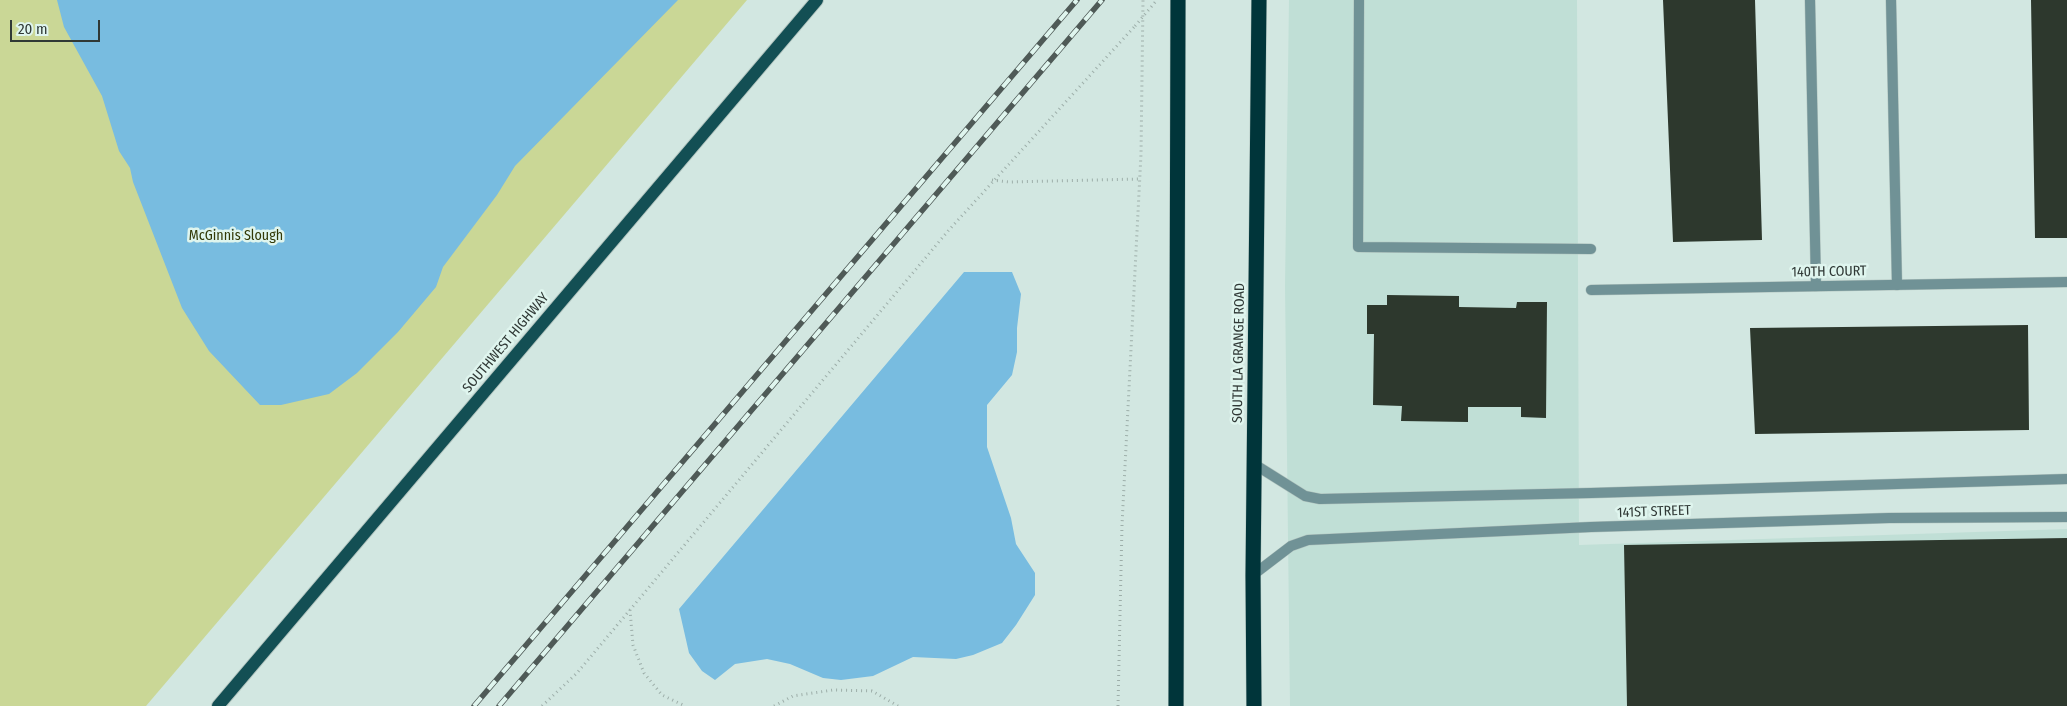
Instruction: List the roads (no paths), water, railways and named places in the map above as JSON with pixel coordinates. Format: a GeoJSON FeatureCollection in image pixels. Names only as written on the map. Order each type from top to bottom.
{"type":"FeatureCollection","features":[{"type":"Feature","properties":{"kind":"highway"},"geometry":{"type":"LineString","coordinates":[[1176,706],[1178,0]]}},
{"type":"Feature","properties":{"kind":"highway","name":"SOUTH LA GRANGE ROAD"},"geometry":{"type":"LineString","coordinates":[[1254,706],[1253,574],[1260,0]]}},
{"type":"Feature","properties":{"kind":"main road","name":"SOUTHWEST HIGHWAY"},"geometry":{"type":"LineString","coordinates":[[218,706],[817,0]]}},
{"type":"Feature","properties":{"kind":"street"},"geometry":{"type":"LineString","coordinates":[[1358,0],[1358,247],[1591,249]]}},
{"type":"Feature","properties":{"kind":"street"},"geometry":{"type":"LineString","coordinates":[[1810,0],[1816,286]]}},
{"type":"Feature","properties":{"kind":"street"},"geometry":{"type":"LineString","coordinates":[[1891,0],[1897,285]]}},
{"type":"Feature","properties":{"kind":"street","name":"140TH COURT"},"geometry":{"type":"LineString","coordinates":[[1591,290],[2067,282]]}},
{"type":"Feature","properties":{"kind":"street","name":"141ST STREET"},"geometry":{"type":"LineString","coordinates":[[1254,464],[1305,496],[1320,499],[1611,493],[2067,479]]}},
{"type":"Feature","properties":{"kind":"street","name":"141ST STREET"},"geometry":{"type":"LineString","coordinates":[[1253,574],[1292,546],[1308,540],[1621,526],[1889,518],[2067,517]]}},
{"type":"Feature","properties":{"kind":"water","name":"McGinnis Slough"},"geometry":{"type":"Polygon","coordinates":[[[57,0],[678,0],[515,166],[497,195],[443,267],[436,287],[398,332],[357,373],[329,394],[281,405],[260,405],[209,351],[182,308],[133,182],[130,168],[119,151],[102,96],[64,27],[57,0]]]}},
{"type":"Feature","properties":{"kind":"water"},"geometry":{"type":"Polygon","coordinates":[[[964,272],[1012,272],[1021,294],[1017,328],[1017,352],[1012,375],[987,405],[987,447],[1011,518],[1016,544],[1035,573],[1035,595],[1002,643],[973,655],[956,659],[913,657],[873,676],[841,680],[823,678],[790,664],[767,659],[735,664],[715,680],[702,671],[689,653],[679,609],[964,272]]]}},
{"type":"Feature","properties":{"kind":"railway"},"geometry":{"type":"LineString","coordinates":[[474,706],[1077,0]]}},
{"type":"Feature","properties":{"kind":"railway"},"geometry":{"type":"LineString","coordinates":[[499,706],[1102,0]]}}]}
